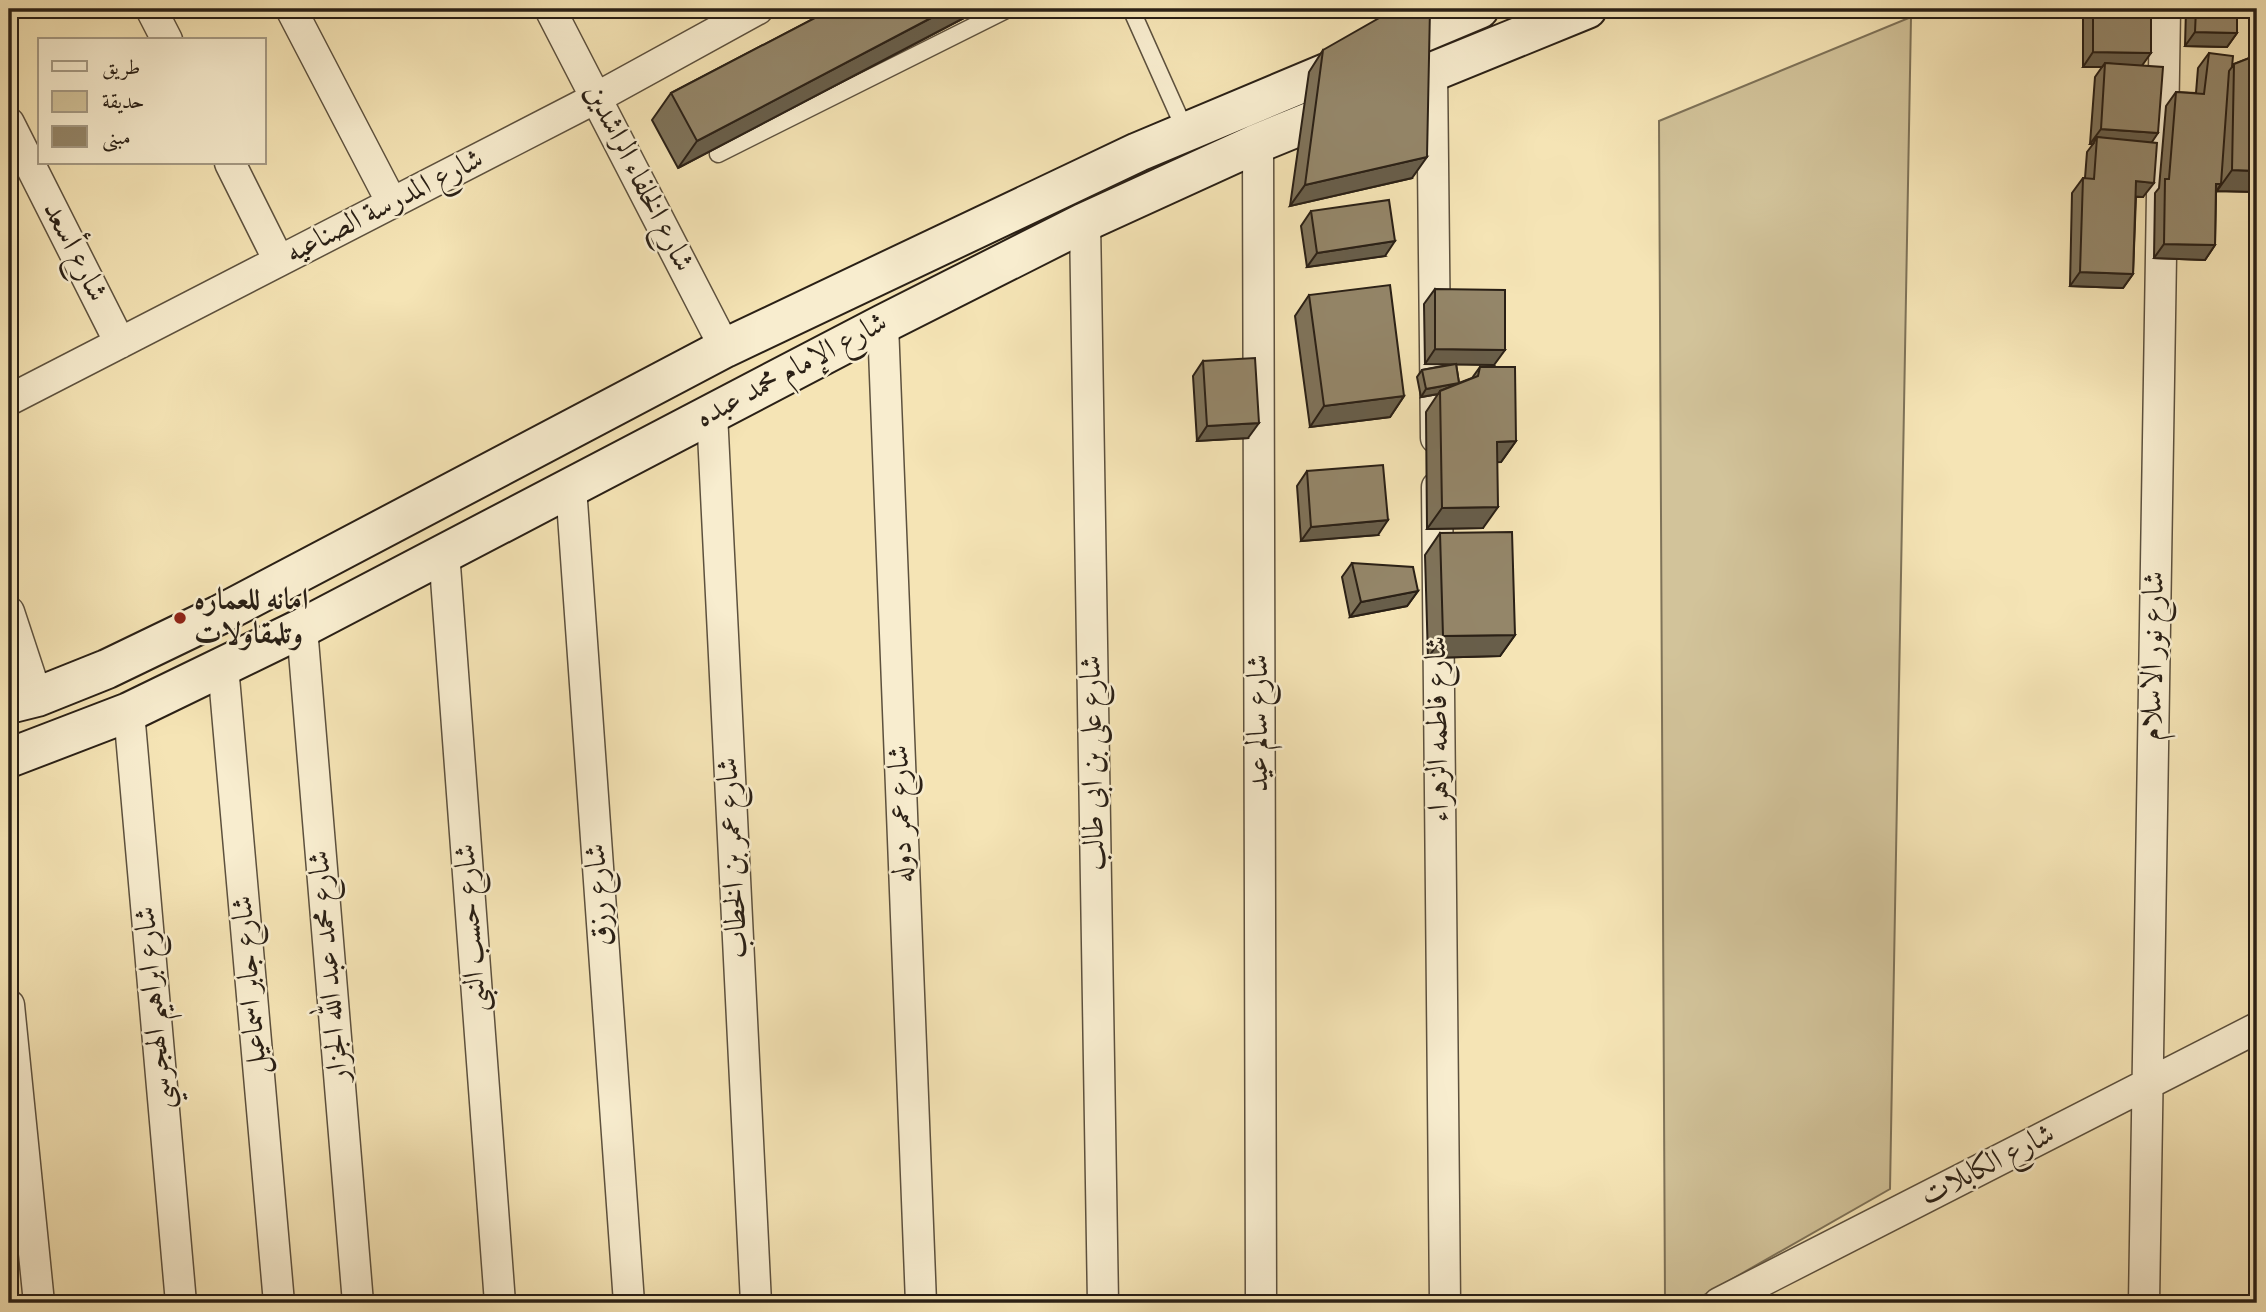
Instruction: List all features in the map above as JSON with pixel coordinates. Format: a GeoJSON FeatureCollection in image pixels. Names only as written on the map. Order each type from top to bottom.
{"type":"FeatureCollection","features":[{"type":"Feature","properties":{"kind":"main road","name":"شارع الإمام محمد عبده"},"geometry":{"type":"LineString","coordinates":[[23,700],[107,669],[219,615],[726,348],[1138,152],[1479,9]]}},
{"type":"Feature","properties":{"kind":"main road","name":"شارع الإمام محمد عبده"},"geometry":{"type":"LineString","coordinates":[[9,758],[129,712],[302,628],[883,324],[1085,222],[1258,143],[1587,9]]}},
{"type":"Feature","properties":{"kind":"street"},"geometry":{"type":"LineString","coordinates":[[151,9],[166,38]]}},
{"type":"Feature","properties":{"kind":"street"},"geometry":{"type":"LineString","coordinates":[[291,9],[392,203]]}},
{"type":"Feature","properties":{"kind":"street","name":"شارع الخلفاء الراشدين"},"geometry":{"type":"LineString","coordinates":[[550,9],[726,348]]}},
{"type":"Feature","properties":{"kind":"street","name":"شارع المدرسة الصناعيه"},"geometry":{"type":"LineString","coordinates":[[9,400],[596,98],[758,9]]}},
{"type":"Feature","properties":{"kind":"street","name":"شارع نور الاسلام"},"geometry":{"type":"LineString","coordinates":[[2144,1303],[2165,9]]}},
{"type":"Feature","properties":{"kind":"street","name":"شارع فاطمه الزهراء"},"geometry":{"type":"LineString","coordinates":[[1432,71],[1445,1303]]}},
{"type":"Feature","properties":{"kind":"street","name":"شارع أسعد"},"geometry":{"type":"LineString","coordinates":[[9,123],[120,343]]}},
{"type":"Feature","properties":{"kind":"street","name":"شارع سالم عيد"},"geometry":{"type":"LineString","coordinates":[[1258,143],[1261,1303]]}},
{"type":"Feature","properties":{"kind":"street"},"geometry":{"type":"LineString","coordinates":[[230,164],[279,261]]}},
{"type":"Feature","properties":{"kind":"street","name":"شارع على بن ابى طالب"},"geometry":{"type":"LineString","coordinates":[[1085,222],[1103,1303]]}},
{"type":"Feature","properties":{"kind":"street","name":"شارع عمر دوله"},"geometry":{"type":"LineString","coordinates":[[883,324],[920,1303]]}},
{"type":"Feature","properties":{"kind":"street","name":"شارع عمر بن الخطاب"},"geometry":{"type":"LineString","coordinates":[[712,413],[756,1303]]}},
{"type":"Feature","properties":{"kind":"street","name":"شارع رزق"},"geometry":{"type":"LineString","coordinates":[[571,487],[629,1303]]}},
{"type":"Feature","properties":{"kind":"street","name":"شارع حسب النبى"},"geometry":{"type":"LineString","coordinates":[[444,552],[500,1303]]}},
{"type":"Feature","properties":{"kind":"street"},"geometry":{"type":"LineString","coordinates":[[9,612],[23,700]]}},
{"type":"Feature","properties":{"kind":"street","name":"شارع محمد عبد الله الجزار"},"geometry":{"type":"LineString","coordinates":[[302,628],[358,1303]]}},
{"type":"Feature","properties":{"kind":"street","name":"شارع جابر اسماعيل"},"geometry":{"type":"LineString","coordinates":[[223,666],[279,1303]]}},
{"type":"Feature","properties":{"kind":"street","name":"شارع ابراهيم الهجرسي"},"geometry":{"type":"LineString","coordinates":[[129,712],[181,1303]]}},
{"type":"Feature","properties":{"kind":"street"},"geometry":{"type":"LineString","coordinates":[[9,1005],[39,1303]]}},
{"type":"Feature","properties":{"kind":"street","name":"شارع الكابلات"},"geometry":{"type":"LineString","coordinates":[[1719,1303],[2257,1028]]}},
{"type":"Feature","properties":{"kind":"lane"},"geometry":{"type":"LineString","coordinates":[[718,154],[1008,9]]}},
{"type":"Feature","properties":{"kind":"lane"},"geometry":{"type":"LineString","coordinates":[[1131,9],[1186,132]]}},
{"type":"Feature","properties":{"kind":"green space"},"geometry":{"type":"Polygon","coordinates":[[[1911,17],[1890,1189],[1690,1303],[1665,1303],[1659,121],[1911,17]]]}},
{"type":"Feature","properties":{"kind":"building"},"geometry":{"type":"Polygon","coordinates":[[[832,9],[948,9],[697,141],[671,93],[832,9]]]}},
{"type":"Feature","properties":{"kind":"building"},"geometry":{"type":"Polygon","coordinates":[[[1395,9],[1430,9],[1427,157],[1305,185],[1323,50],[1395,9]]]}},
{"type":"Feature","properties":{"kind":"building"},"geometry":{"type":"Polygon","coordinates":[[[2093,9],[2151,9],[2151,53],[2093,52],[2093,9]]]}},
{"type":"Feature","properties":{"kind":"building"},"geometry":{"type":"Polygon","coordinates":[[[2196,9],[2237,9],[2237,33],[2195,32],[2196,9]]]}},
{"type":"Feature","properties":{"kind":"building"},"geometry":{"type":"Polygon","coordinates":[[[2209,53],[2233,56],[2229,71],[2221,184],[2216,184],[2215,245],[2164,244],[2165,179],[2169,179],[2176,92],[2204,94],[2209,53]]]}},
{"type":"Feature","properties":{"kind":"building"},"geometry":{"type":"Polygon","coordinates":[[[2257,55],[2257,171],[2232,170],[2234,64],[2257,55]]]}},
{"type":"Feature","properties":{"kind":"building"},"geometry":{"type":"Polygon","coordinates":[[[2105,63],[2163,67],[2158,133],[2101,129],[2105,63]]]}},
{"type":"Feature","properties":{"kind":"building"},"geometry":{"type":"Polygon","coordinates":[[[2097,137],[2157,143],[2154,183],[2136,181],[2133,274],[2080,272],[2083,178],[2094,179],[2097,137]]]}},
{"type":"Feature","properties":{"kind":"building"},"geometry":{"type":"Polygon","coordinates":[[[1389,200],[1395,241],[1317,253],[1311,211],[1389,200]]]}},
{"type":"Feature","properties":{"kind":"building"},"geometry":{"type":"Polygon","coordinates":[[[1390,285],[1404,396],[1324,406],[1309,295],[1390,285]]]}},
{"type":"Feature","properties":{"kind":"building"},"geometry":{"type":"Polygon","coordinates":[[[1435,289],[1505,290],[1505,350],[1435,349],[1435,289]]]}},
{"type":"Feature","properties":{"kind":"building"},"geometry":{"type":"Polygon","coordinates":[[[1255,358],[1259,423],[1207,426],[1203,361],[1255,358]]]}},
{"type":"Feature","properties":{"kind":"building"},"geometry":{"type":"Polygon","coordinates":[[[1456,364],[1459,383],[1426,389],[1422,370],[1456,364]]]}},
{"type":"Feature","properties":{"kind":"building"},"geometry":{"type":"Polygon","coordinates":[[[1480,367],[1515,367],[1516,441],[1497,442],[1498,507],[1442,508],[1440,391],[1478,376],[1480,367]]]}},
{"type":"Feature","properties":{"kind":"building"},"geometry":{"type":"Polygon","coordinates":[[[1383,465],[1388,520],[1311,527],[1307,471],[1383,465]]]}},
{"type":"Feature","properties":{"kind":"building"},"geometry":{"type":"Polygon","coordinates":[[[1512,532],[1515,635],[1443,636],[1440,533],[1512,532]]]}},
{"type":"Feature","properties":{"kind":"building"},"geometry":{"type":"Polygon","coordinates":[[[1352,563],[1413,567],[1418,591],[1361,602],[1352,563]]]}},
{"type":"Feature","properties":{"kind":"place","name":"امانه للعماره وتلمقاولات"},"geometry":{"type":"Point","coordinates":[180,618]}}]}
